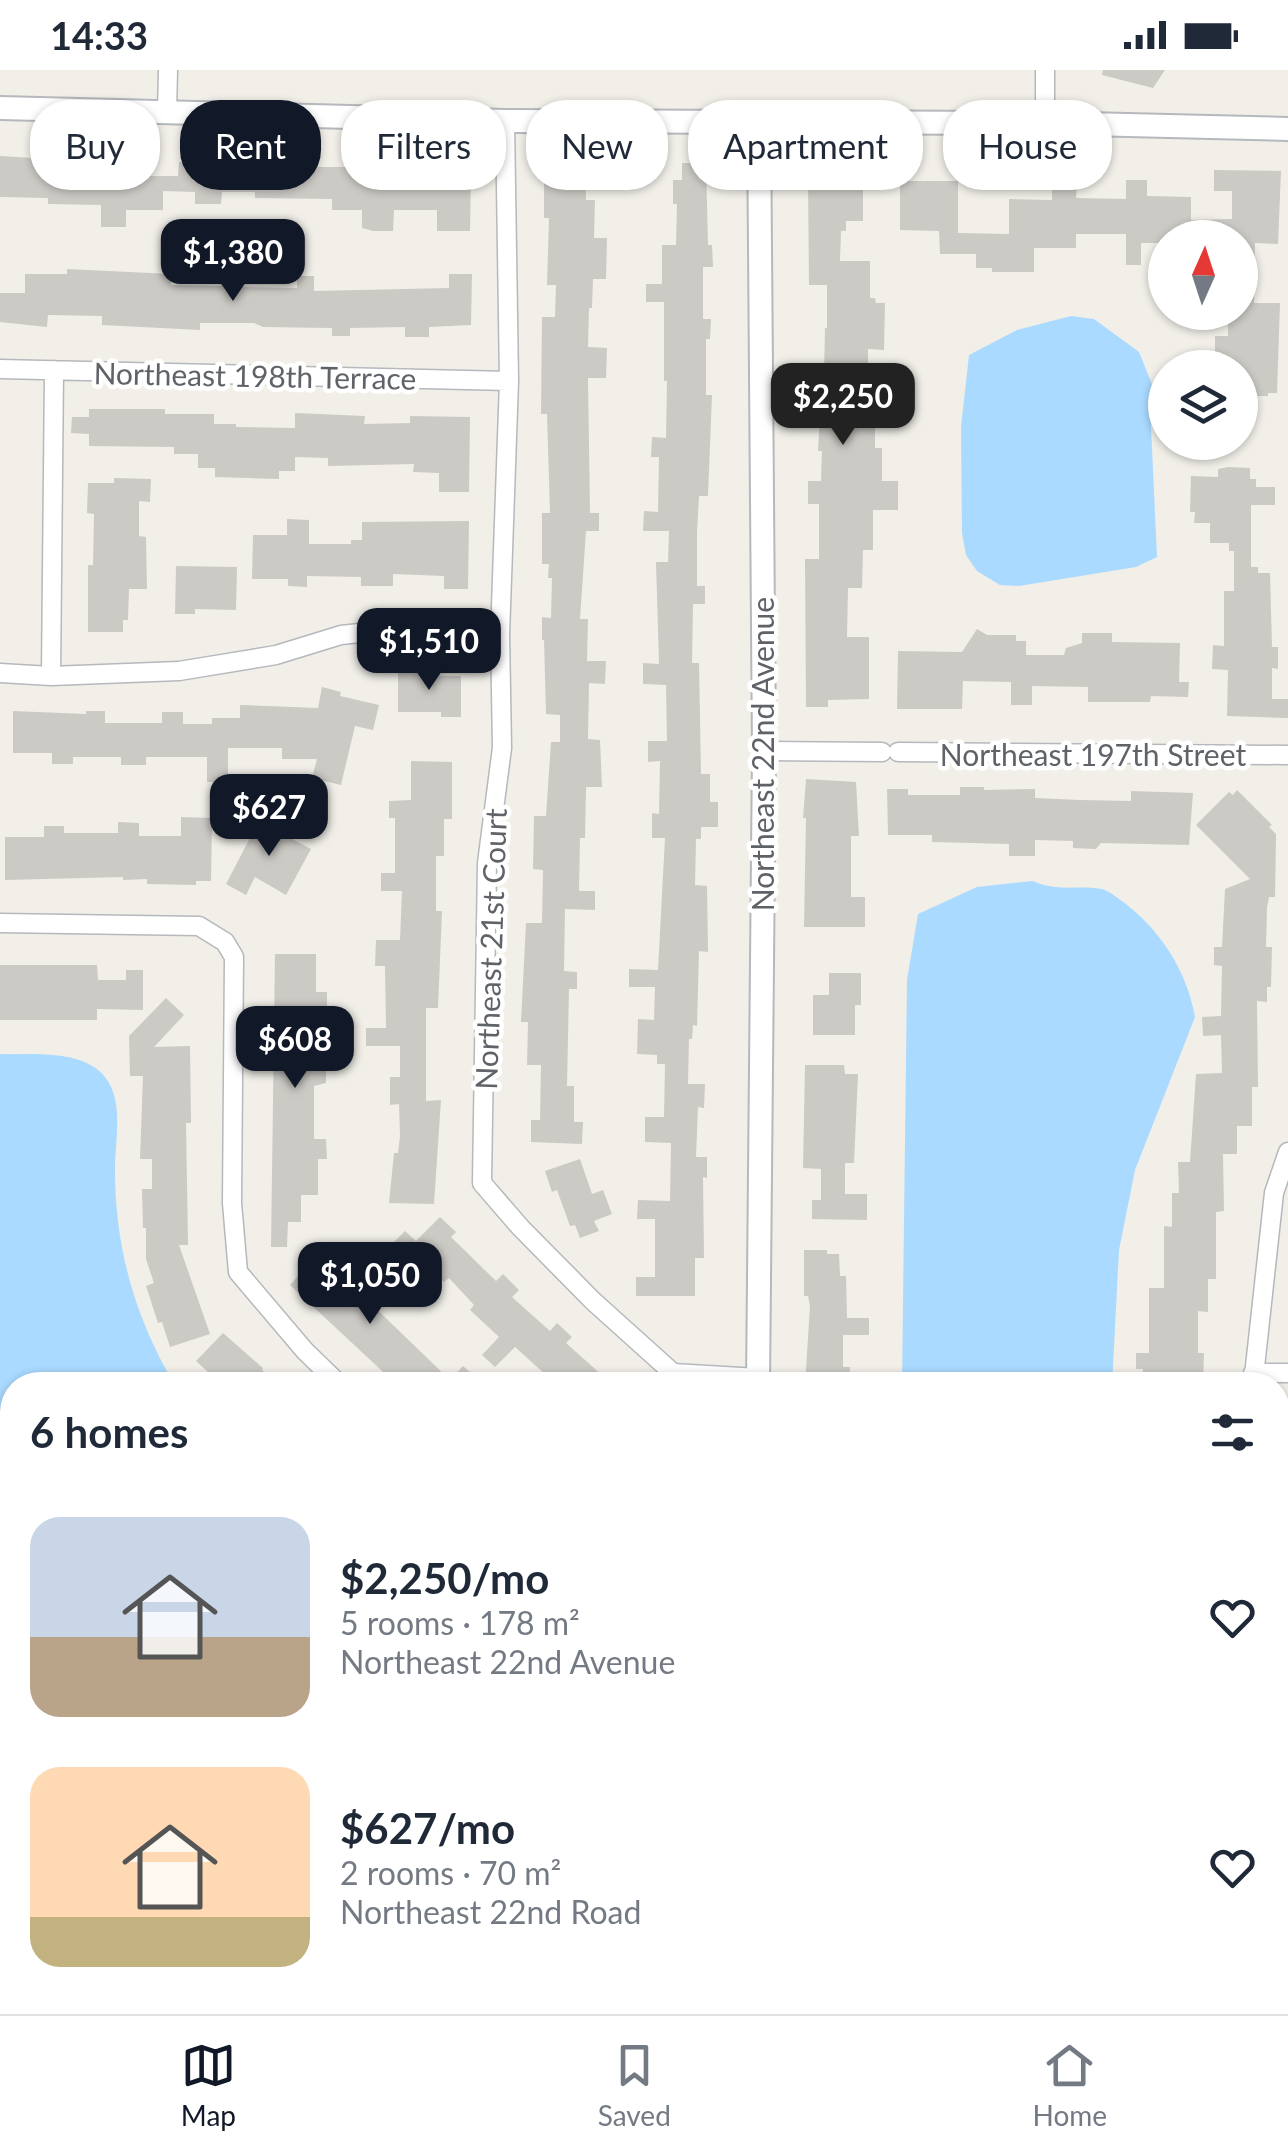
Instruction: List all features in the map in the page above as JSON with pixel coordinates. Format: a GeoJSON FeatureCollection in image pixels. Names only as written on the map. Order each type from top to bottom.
{"type":"FeatureCollection","features":[{"type":"Feature","properties":{"kind":"street"},"geometry":{"type":"LineString","coordinates":[[167,112],[168,70]]}},
{"type":"Feature","properties":{"kind":"street"},"geometry":{"type":"LineString","coordinates":[[1045,100],[1046,70]]}},
{"type":"Feature","properties":{"kind":"street"},"geometry":{"type":"LineString","coordinates":[[0,108],[341,117]]}},
{"type":"Feature","properties":{"kind":"street"},"geometry":{"type":"LineString","coordinates":[[506,122],[688,122]]}},
{"type":"Feature","properties":{"kind":"street"},"geometry":{"type":"LineString","coordinates":[[1112,125],[1288,129]]}},
{"type":"Feature","properties":{"kind":"street","name":"Northeast 21st Court"},"geometry":{"type":"LineString","coordinates":[[506,174],[510,381],[500,635],[502,748],[487,863],[482,1183],[520,1228],[593,1301],[673,1372]]}},
{"type":"Feature","properties":{"kind":"street","name":"Northeast 22nd Avenue"},"geometry":{"type":"LineString","coordinates":[[758,1372],[764,751],[760,190]]}},
{"type":"Feature","properties":{"kind":"street","name":"Northeast 198th Terrace"},"geometry":{"type":"LineString","coordinates":[[0,369],[510,381]]}},
{"type":"Feature","properties":{"kind":"street"},"geometry":{"type":"LineString","coordinates":[[51,676],[54,370]]}},
{"type":"Feature","properties":{"kind":"street"},"geometry":{"type":"LineString","coordinates":[[0,673],[51,676],[179,671],[276,655],[340,635],[406,628],[500,635]]}},
{"type":"Feature","properties":{"kind":"street","name":"Northeast 197th Street"},"geometry":{"type":"LineString","coordinates":[[764,751],[1288,755]]}},
{"type":"Feature","properties":{"kind":"street"},"geometry":{"type":"LineString","coordinates":[[0,923],[199,926],[224,942],[234,956],[232,1204],[238,1272],[327,1372]]}},
{"type":"Feature","properties":{"kind":"street"},"geometry":{"type":"LineString","coordinates":[[1254,1372],[1274,1194],[1288,1152]]}},
{"type":"Feature","properties":{"kind":"water"},"geometry":{"type":"Polygon","coordinates":[[[1071,316],[1094,319],[1139,352],[1148,374],[1148,460],[1153,460],[1157,557],[1136,567],[1019,586],[1000,585],[977,571],[966,555],[962,533],[961,427],[969,355],[1017,330],[1071,316]]]}},
{"type":"Feature","properties":{"kind":"water"},"geometry":{"type":"Polygon","coordinates":[[[1033,881],[1050,886],[1102,889],[1112,894],[1160,938],[1186,983],[1191,1000],[1195,1017],[1135,1170],[1119,1250],[1113,1372],[902,1372],[907,980],[918,914],[977,887],[1033,881]]]}},
{"type":"Feature","properties":{"kind":"water"},"geometry":{"type":"Polygon","coordinates":[[[0,1054],[76,1059],[107,1079],[116,1101],[116,1194],[123,1251],[148,1333],[168,1372],[0,1372],[0,1054]]]}},
{"type":"Feature","properties":{"kind":"building"},"geometry":{"type":"Polygon","coordinates":[[[1103,70],[1165,70],[1153,88],[1102,75],[1103,70]]]}},
{"type":"Feature","properties":{"kind":"building"},"geometry":{"type":"Polygon","coordinates":[[[0,156],[30,158],[30,190],[160,190],[160,176],[178,176],[179,162],[180,190],[321,190],[321,167],[341,167],[341,190],[471,190],[470,231],[437,231],[437,210],[394,210],[393,231],[373,231],[362,228],[362,210],[332,210],[332,199],[255,198],[255,192],[222,192],[221,204],[195,204],[195,192],[163,191],[163,210],[126,210],[126,227],[101,227],[101,205],[48,204],[48,198],[0,197],[0,156]]]}},
{"type":"Feature","properties":{"kind":"building"},"geometry":{"type":"Polygon","coordinates":[[[682,163],[688,163],[688,190],[707,190],[708,245],[712,245],[713,267],[703,267],[703,319],[711,319],[710,339],[706,339],[706,395],[712,395],[708,496],[699,496],[697,532],[697,586],[705,586],[705,604],[693,604],[692,663],[699,663],[701,774],[710,774],[710,802],[718,802],[718,827],[701,827],[701,839],[696,839],[695,885],[707,886],[708,952],[699,951],[697,1026],[693,1025],[689,1039],[688,1084],[705,1084],[704,1108],[698,1107],[696,1157],[707,1157],[707,1178],[703,1177],[704,1258],[695,1258],[695,1296],[636,1296],[636,1277],[655,1277],[655,1219],[637,1219],[638,1200],[670,1201],[671,1143],[645,1142],[645,1117],[664,1117],[665,1064],[657,1064],[657,1055],[637,1054],[638,1019],[654,1020],[655,987],[629,987],[629,969],[658,970],[665,838],[652,838],[652,813],[659,814],[660,761],[648,762],[648,741],[667,741],[666,685],[643,684],[643,663],[659,664],[656,562],[668,562],[669,531],[643,531],[644,511],[658,512],[659,457],[651,457],[652,437],[666,438],[667,381],[664,302],[646,302],[646,284],[662,284],[662,245],[676,245],[673,180],[682,180],[682,163]]]}},
{"type":"Feature","properties":{"kind":"building"},"geometry":{"type":"Polygon","coordinates":[[[1214,170],[1281,171],[1278,244],[1258,243],[1258,220],[1191,220],[1232,219],[1232,191],[1214,191],[1214,170]]]}},
{"type":"Feature","properties":{"kind":"building"},"geometry":{"type":"Polygon","coordinates":[[[1126,180],[1147,180],[1147,196],[1191,197],[1191,220],[1148,220],[1148,243],[1141,243],[1141,265],[1126,265],[1126,234],[1076,234],[1076,248],[1034,248],[1034,272],[992,272],[992,268],[976,268],[976,254],[940,254],[939,231],[900,230],[900,190],[923,190],[923,181],[943,181],[943,190],[958,190],[958,233],[1009,234],[1009,199],[1052,200],[1052,190],[1077,190],[1076,198],[1126,199],[1126,180]]]}},
{"type":"Feature","properties":{"kind":"building"},"geometry":{"type":"Polygon","coordinates":[[[544,190],[586,190],[586,200],[595,200],[594,238],[607,238],[606,279],[593,279],[589,308],[588,347],[607,348],[606,378],[588,378],[590,513],[599,513],[599,531],[586,531],[580,619],[588,619],[587,661],[606,661],[605,684],[589,683],[588,739],[600,740],[602,787],[586,787],[585,838],[580,838],[579,891],[595,891],[595,910],[565,909],[564,971],[577,972],[577,989],[569,989],[567,1086],[574,1086],[574,1122],[583,1122],[582,1144],[531,1142],[531,1120],[540,1120],[541,1065],[527,1065],[528,1022],[521,1022],[526,923],[542,923],[543,870],[533,869],[534,816],[546,816],[551,742],[560,742],[560,715],[546,714],[542,640],[542,617],[551,618],[552,578],[548,578],[549,564],[542,564],[542,513],[550,513],[547,414],[541,414],[542,317],[555,317],[556,285],[547,285],[549,218],[544,218],[544,190]]]}},
{"type":"Feature","properties":{"kind":"building"},"geometry":{"type":"Polygon","coordinates":[[[808,190],[863,190],[863,221],[846,221],[846,231],[841,231],[840,261],[870,261],[870,298],[885,303],[884,350],[868,349],[868,379],[887,380],[887,398],[875,397],[875,448],[882,448],[882,481],[898,481],[898,510],[873,510],[873,550],[863,550],[862,588],[848,588],[847,637],[869,637],[869,699],[828,700],[828,707],[806,707],[805,559],[819,559],[819,504],[808,504],[808,481],[821,481],[821,397],[817,396],[818,374],[824,374],[827,328],[827,285],[809,285],[808,190]]]}},
{"type":"Feature","properties":{"kind":"building"},"geometry":{"type":"Polygon","coordinates":[[[67,269],[171,274],[171,285],[221,286],[222,281],[242,281],[242,287],[297,288],[297,276],[314,276],[314,291],[449,288],[449,274],[472,274],[471,325],[429,327],[429,337],[405,337],[405,327],[350,328],[350,336],[332,336],[332,328],[263,327],[254,323],[200,323],[200,330],[102,325],[102,316],[48,315],[47,327],[0,322],[0,293],[25,293],[25,274],[67,274],[67,269]]]}},
{"type":"Feature","properties":{"kind":"building"},"geometry":{"type":"Polygon","coordinates":[[[1258,303],[1280,303],[1277,393],[1258,396],[1258,350],[1215,350],[1215,336],[1228,336],[1228,330],[1258,330],[1258,303]]]}},
{"type":"Feature","properties":{"kind":"building"},"geometry":{"type":"Polygon","coordinates":[[[89,409],[165,409],[165,414],[214,414],[214,424],[236,427],[295,428],[295,413],[365,416],[364,424],[410,423],[410,416],[470,417],[469,492],[439,492],[439,473],[413,472],[414,464],[328,466],[328,458],[295,457],[295,471],[279,471],[279,479],[215,477],[215,468],[198,468],[198,454],[174,454],[174,447],[89,446],[89,434],[71,433],[72,417],[89,417],[89,409]]]}},
{"type":"Feature","properties":{"kind":"building"},"geometry":{"type":"Polygon","coordinates":[[[1250,468],[1250,479],[1256,479],[1256,487],[1275,487],[1275,505],[1251,505],[1251,567],[1258,567],[1258,573],[1270,573],[1272,647],[1278,647],[1278,669],[1272,668],[1272,699],[1288,699],[1288,718],[1227,716],[1228,670],[1212,669],[1213,645],[1224,646],[1224,591],[1234,591],[1234,551],[1229,551],[1229,543],[1210,543],[1210,523],[1194,523],[1195,512],[1190,512],[1191,476],[1218,477],[1218,469],[1250,468]]]}},
{"type":"Feature","properties":{"kind":"building"},"geometry":{"type":"Polygon","coordinates":[[[114,478],[151,479],[150,502],[139,501],[139,536],[146,537],[147,589],[129,589],[128,620],[123,620],[123,632],[88,632],[88,565],[93,565],[94,514],[87,513],[88,483],[114,483],[114,478]]]}},
{"type":"Feature","properties":{"kind":"building"},"geometry":{"type":"Polygon","coordinates":[[[287,519],[309,520],[309,544],[351,544],[351,540],[362,540],[362,522],[469,521],[468,589],[444,589],[444,576],[393,574],[393,586],[361,586],[361,577],[307,576],[307,587],[288,586],[288,579],[252,579],[253,535],[287,535],[287,519]]]}},
{"type":"Feature","properties":{"kind":"building"},"geometry":{"type":"Polygon","coordinates":[[[176,566],[237,567],[236,610],[195,609],[195,614],[175,614],[176,566]]]}},
{"type":"Feature","properties":{"kind":"building"},"geometry":{"type":"Polygon","coordinates":[[[977,629],[987,635],[1016,635],[1016,641],[1026,641],[1026,655],[1064,655],[1066,648],[1082,643],[1082,633],[1112,633],[1112,642],[1180,643],[1179,682],[1189,682],[1188,697],[1151,696],[1150,702],[1088,702],[1088,687],[1032,686],[1032,705],[1011,705],[1011,682],[963,681],[962,709],[897,709],[898,651],[962,652],[977,629]]]}},
{"type":"Feature","properties":{"kind":"building"},"geometry":{"type":"Polygon","coordinates":[[[398,669],[461,676],[461,717],[441,717],[441,712],[398,712],[398,669]]]}},
{"type":"Feature","properties":{"kind":"building"},"geometry":{"type":"Polygon","coordinates":[[[322,687],[341,692],[340,696],[379,705],[373,730],[355,726],[341,785],[312,778],[317,759],[282,759],[282,748],[228,748],[228,782],[207,782],[207,757],[146,757],[146,765],[121,765],[121,757],[73,757],[73,764],[52,764],[52,753],[13,753],[13,711],[105,711],[105,723],[162,723],[162,712],[183,712],[183,724],[212,724],[212,718],[240,718],[240,705],[318,708],[322,687]]]}},
{"type":"Feature","properties":{"kind":"building"},"geometry":{"type":"Polygon","coordinates":[[[411,761],[452,762],[452,819],[444,819],[444,856],[436,856],[436,911],[442,911],[438,1008],[426,1008],[426,1101],[441,1100],[434,1204],[389,1203],[394,1153],[398,1153],[400,1136],[399,1104],[390,1105],[390,1077],[400,1077],[400,1046],[366,1046],[366,1028],[386,1028],[385,966],[375,966],[376,940],[400,940],[402,891],[381,891],[381,873],[395,873],[395,818],[389,818],[389,801],[411,800],[411,761]]]}},
{"type":"Feature","properties":{"kind":"building"},"geometry":{"type":"Polygon","coordinates":[[[806,779],[856,782],[859,836],[851,836],[851,897],[865,897],[865,927],[804,927],[806,779]]]}},
{"type":"Feature","properties":{"kind":"building"},"geometry":{"type":"Polygon","coordinates":[[[960,787],[1035,789],[1035,798],[1080,800],[1131,801],[1131,791],[1193,793],[1189,845],[1101,843],[1096,849],[1073,848],[1073,841],[1035,840],[1035,856],[1009,856],[1009,844],[932,842],[932,835],[888,835],[887,789],[908,789],[908,795],[960,795],[960,787]]]}},
{"type":"Feature","properties":{"kind":"building"},"geometry":{"type":"Polygon","coordinates":[[[1237,790],[1276,834],[1275,897],[1269,897],[1267,908],[1266,947],[1272,947],[1271,987],[1267,987],[1267,1002],[1257,1001],[1258,1087],[1252,1087],[1252,1126],[1237,1126],[1237,1154],[1223,1154],[1224,1211],[1216,1212],[1216,1279],[1208,1279],[1208,1312],[1198,1311],[1198,1353],[1204,1353],[1203,1372],[1143,1372],[1136,1369],[1136,1353],[1149,1353],[1149,1288],[1164,1288],[1164,1226],[1172,1227],[1172,1193],[1179,1193],[1178,1162],[1190,1162],[1196,1074],[1222,1073],[1221,1035],[1203,1036],[1202,1017],[1221,1016],[1222,966],[1214,965],[1214,947],[1222,947],[1225,889],[1250,879],[1196,825],[1229,792],[1233,795],[1237,790]]]}},
{"type":"Feature","properties":{"kind":"building"},"geometry":{"type":"Polygon","coordinates":[[[262,815],[280,824],[277,831],[311,849],[286,895],[255,877],[246,895],[226,884],[262,815]]]}},
{"type":"Feature","properties":{"kind":"building"},"geometry":{"type":"Polygon","coordinates":[[[181,817],[212,818],[211,881],[196,881],[196,885],[147,884],[147,879],[123,877],[5,880],[5,837],[44,837],[44,826],[64,826],[64,833],[118,833],[118,822],[139,823],[139,836],[181,836],[181,817]]]}},
{"type":"Feature","properties":{"kind":"building"},"geometry":{"type":"Polygon","coordinates":[[[275,954],[316,954],[316,992],[327,992],[327,1012],[315,1012],[314,1065],[326,1066],[326,1083],[314,1086],[314,1139],[326,1139],[327,1159],[318,1159],[318,1195],[301,1195],[301,1222],[288,1222],[287,1247],[271,1247],[275,954]]]}},
{"type":"Feature","properties":{"kind":"building"},"geometry":{"type":"Polygon","coordinates":[[[0,965],[97,965],[98,980],[126,980],[126,970],[143,970],[143,1010],[97,1009],[97,1020],[0,1020],[0,965]]]}},
{"type":"Feature","properties":{"kind":"building"},"geometry":{"type":"Polygon","coordinates":[[[829,973],[861,973],[861,1005],[855,1005],[855,1035],[813,1035],[813,995],[829,995],[829,973]]]}},
{"type":"Feature","properties":{"kind":"building"},"geometry":{"type":"Polygon","coordinates":[[[166,998],[184,1015],[154,1047],[190,1046],[191,1123],[186,1123],[188,1245],[179,1245],[210,1334],[170,1347],[146,1286],[154,1283],[146,1259],[142,1189],[152,1189],[152,1159],[140,1159],[143,1076],[130,1076],[129,1036],[166,998]]]}},
{"type":"Feature","properties":{"kind":"building"},"geometry":{"type":"Polygon","coordinates":[[[805,1065],[844,1065],[845,1074],[858,1074],[854,1163],[845,1163],[845,1194],[867,1194],[867,1220],[812,1219],[812,1200],[821,1200],[821,1169],[803,1168],[805,1065]]]}},
{"type":"Feature","properties":{"kind":"building"},"geometry":{"type":"Polygon","coordinates":[[[580,1159],[592,1194],[603,1190],[612,1214],[594,1221],[599,1231],[580,1238],[575,1225],[570,1226],[557,1190],[552,1192],[545,1171],[580,1159]]]}},
{"type":"Feature","properties":{"kind":"building"},"geometry":{"type":"Polygon","coordinates":[[[440,1217],[456,1232],[451,1237],[496,1281],[503,1274],[519,1290],[512,1297],[550,1331],[557,1323],[572,1337],[566,1343],[598,1372],[543,1372],[515,1347],[495,1367],[482,1355],[499,1337],[470,1310],[474,1305],[449,1278],[444,1282],[421,1259],[418,1262],[409,1254],[397,1267],[383,1253],[405,1231],[416,1241],[440,1217]]]}},
{"type":"Feature","properties":{"kind":"building"},"geometry":{"type":"Polygon","coordinates":[[[804,1250],[839,1254],[840,1276],[846,1276],[847,1318],[869,1318],[869,1335],[843,1335],[843,1367],[850,1367],[850,1372],[806,1372],[810,1306],[808,1296],[804,1296],[804,1250]]]}},
{"type":"Feature","properties":{"kind":"building"},"geometry":{"type":"Polygon","coordinates":[[[319,1253],[349,1281],[357,1273],[374,1289],[365,1298],[442,1372],[383,1372],[290,1285],[319,1253]]]}},
{"type":"Feature","properties":{"kind":"building"},"geometry":{"type":"Polygon","coordinates":[[[223,1333],[264,1372],[208,1372],[196,1361],[223,1333]]]}}]}
